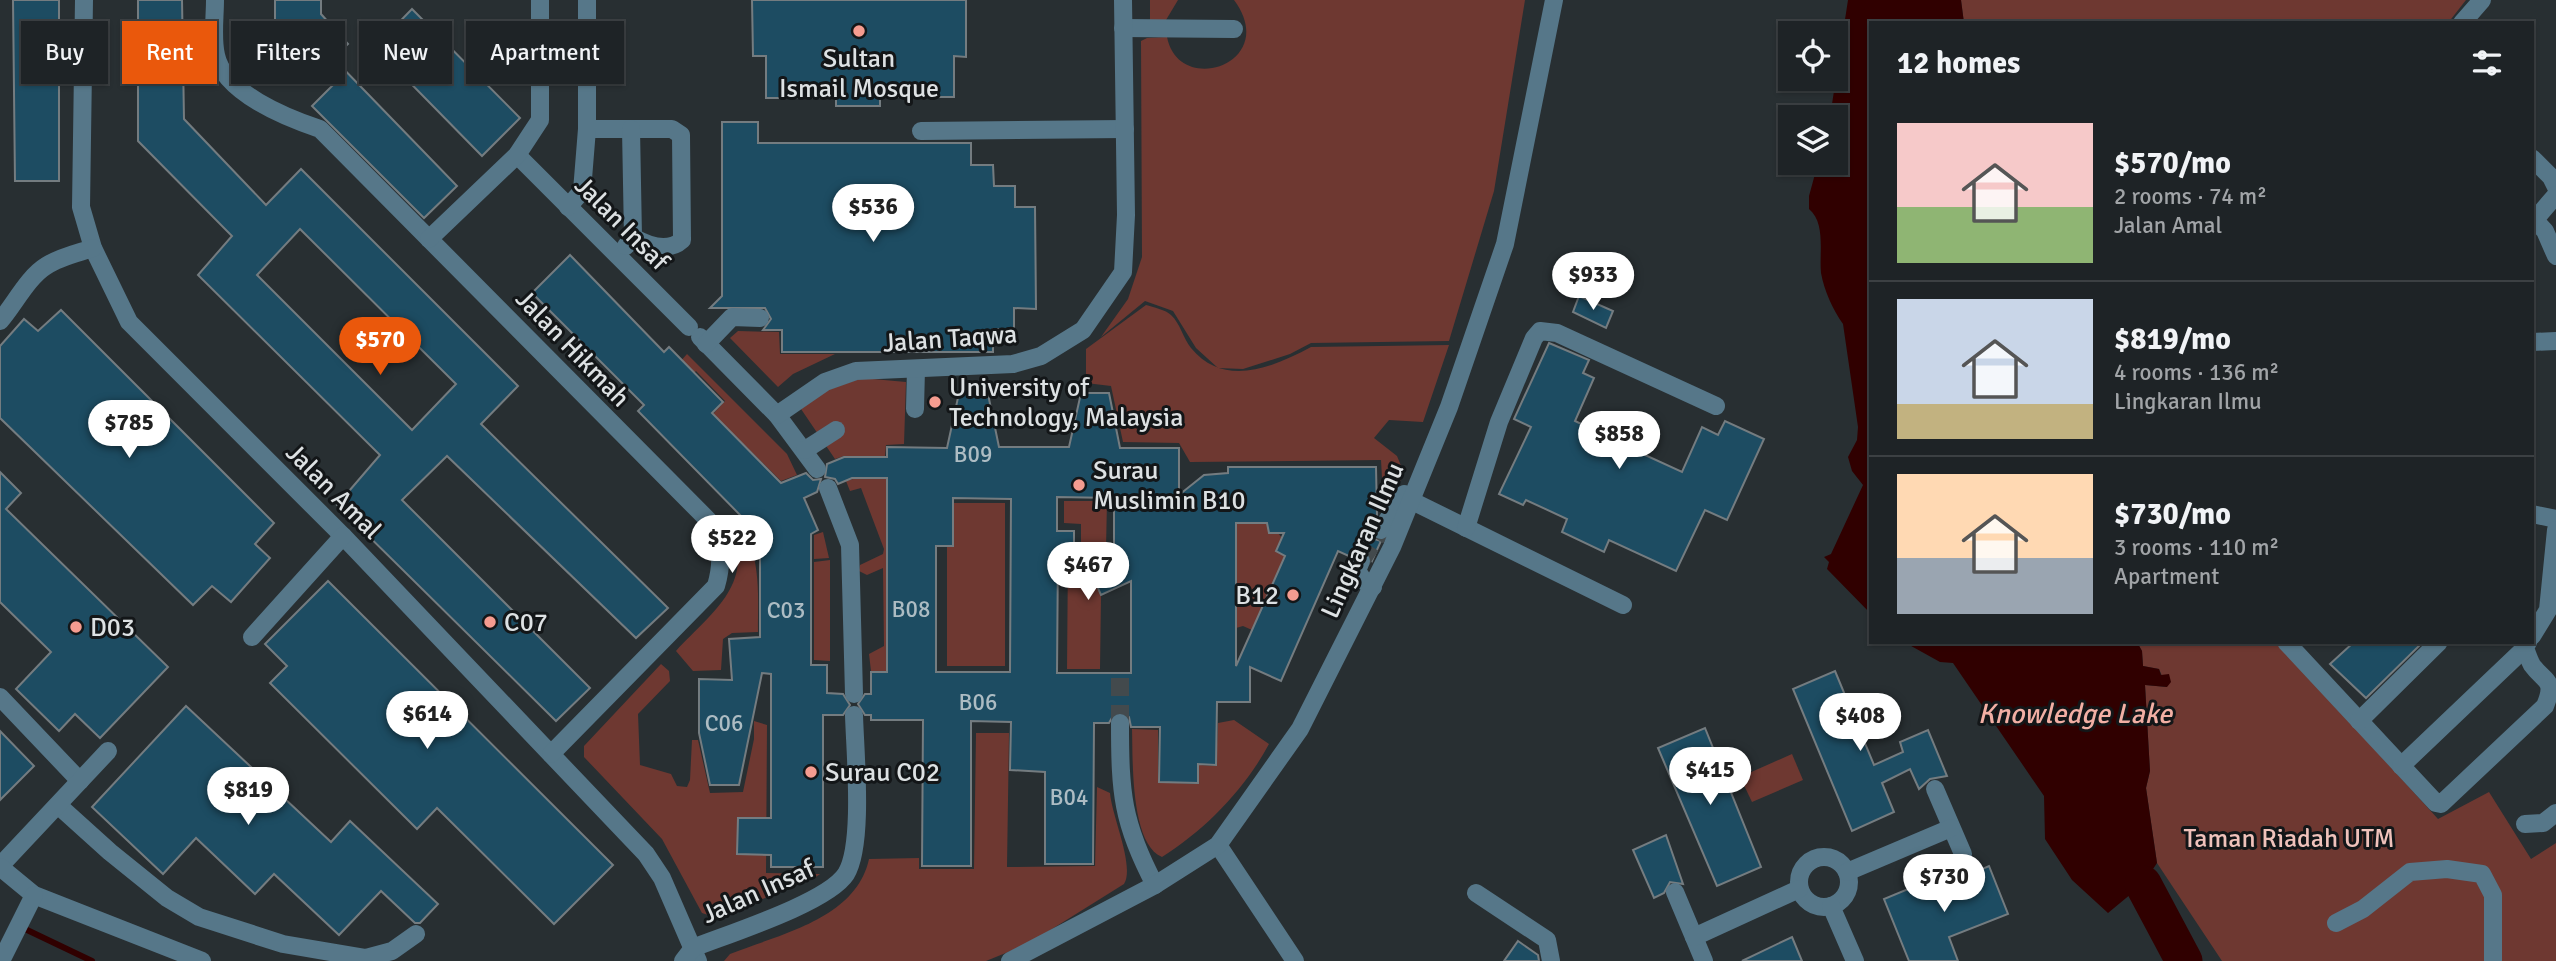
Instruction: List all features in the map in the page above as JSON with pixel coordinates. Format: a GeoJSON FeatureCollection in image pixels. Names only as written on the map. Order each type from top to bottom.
{"type":"FeatureCollection","features":[{"type":"Feature","properties":{"kind":"street","name":"Jalan Amal"},"geometry":{"type":"LineString","coordinates":[[84,0],[81,207],[93,248],[129,322],[343,536],[646,854],[662,878],[692,956]]}},
{"type":"Feature","properties":{"kind":"street","name":"Jalan Hikmah"},"geometry":{"type":"LineString","coordinates":[[215,0],[216,56],[229,82],[289,119],[320,129],[708,520],[719,546],[722,567],[716,586],[551,754]]}},
{"type":"Feature","properties":{"kind":"street"},"geometry":{"type":"LineString","coordinates":[[429,239],[517,155],[540,120],[540,0]]}},
{"type":"Feature","properties":{"kind":"street"},"geometry":{"type":"LineString","coordinates":[[568,207],[582,191],[587,130],[587,0]]}},
{"type":"Feature","properties":{"kind":"street","name":"Jalan Taqwa"},"geometry":{"type":"LineString","coordinates":[[777,415],[825,382],[856,372],[1013,364],[1041,356],[1083,330],[1123,272],[1126,215],[1123,0]]}},
{"type":"Feature","properties":{"kind":"street","name":"Lingkaran Ilmu"},"geometry":{"type":"LineString","coordinates":[[1010,961],[1155,886],[1218,845],[1300,729],[1373,587],[1448,407],[1505,244],[1555,0]]}},
{"type":"Feature","properties":{"kind":"street"},"geometry":{"type":"LineString","coordinates":[[2464,21],[2482,0]]}},
{"type":"Feature","properties":{"kind":"street"},"geometry":{"type":"LineString","coordinates":[[1123,28],[1234,29]]}},
{"type":"Feature","properties":{"kind":"street"},"geometry":{"type":"LineString","coordinates":[[617,255],[633,237],[631,129]]}},
{"type":"Feature","properties":{"kind":"street"},"geometry":{"type":"LineString","coordinates":[[587,130],[672,129],[681,135],[682,240],[677,244],[648,246],[633,237]]}},
{"type":"Feature","properties":{"kind":"street"},"geometry":{"type":"LineString","coordinates":[[921,131],[1125,129]]}},
{"type":"Feature","properties":{"kind":"street","name":"Jalan Insaf"},"geometry":{"type":"LineString","coordinates":[[517,155],[777,415],[817,469]]}},
{"type":"Feature","properties":{"kind":"street"},"geometry":{"type":"LineString","coordinates":[[2534,161],[2551,177],[2556,187]]}},
{"type":"Feature","properties":{"kind":"street"},"geometry":{"type":"LineString","coordinates":[[2534,219],[2556,195]]}},
{"type":"Feature","properties":{"kind":"street"},"geometry":{"type":"LineString","coordinates":[[2534,221],[2545,231],[2556,256]]}},
{"type":"Feature","properties":{"kind":"street"},"geometry":{"type":"LineString","coordinates":[[0,321],[20,299],[30,279],[46,265],[93,248]]}},
{"type":"Feature","properties":{"kind":"street"},"geometry":{"type":"LineString","coordinates":[[698,336],[732,317],[760,318]]}},
{"type":"Feature","properties":{"kind":"street"},"geometry":{"type":"LineString","coordinates":[[1466,528],[1499,422],[1534,338],[1540,331],[1557,332],[1716,406]]}},
{"type":"Feature","properties":{"kind":"street"},"geometry":{"type":"LineString","coordinates":[[2534,342],[2556,341]]}},
{"type":"Feature","properties":{"kind":"street"},"geometry":{"type":"LineString","coordinates":[[915,409],[916,369]]}},
{"type":"Feature","properties":{"kind":"street"},"geometry":{"type":"LineString","coordinates":[[805,450],[836,430]]}},
{"type":"Feature","properties":{"kind":"street"},"geometry":{"type":"LineString","coordinates":[[1381,530],[1428,456]]}},
{"type":"Feature","properties":{"kind":"street"},"geometry":{"type":"LineString","coordinates":[[828,488],[850,545],[854,694]]}},
{"type":"Feature","properties":{"kind":"street"},"geometry":{"type":"LineString","coordinates":[[1410,500],[1623,605]]}},
{"type":"Feature","properties":{"kind":"street"},"geometry":{"type":"LineString","coordinates":[[2534,514],[2556,519]]}},
{"type":"Feature","properties":{"kind":"street"},"geometry":{"type":"LineString","coordinates":[[2534,632],[2548,610],[2556,530]]}},
{"type":"Feature","properties":{"kind":"street"},"geometry":{"type":"LineString","coordinates":[[252,637],[343,536]]}},
{"type":"Feature","properties":{"kind":"street"},"geometry":{"type":"LineString","coordinates":[[1361,561],[1357,571],[1360,577],[1373,587]]}},
{"type":"Feature","properties":{"kind":"street"},"geometry":{"type":"LineString","coordinates":[[2288,644],[2436,803],[2441,804],[2545,706],[2550,692],[2548,680],[2532,665],[2528,644]]}},
{"type":"Feature","properties":{"kind":"street"},"geometry":{"type":"LineString","coordinates":[[2359,721],[2437,644]]}},
{"type":"Feature","properties":{"kind":"street"},"geometry":{"type":"LineString","coordinates":[[2401,766],[2526,644]]}},
{"type":"Feature","properties":{"kind":"street"},"geometry":{"type":"LineString","coordinates":[[0,697],[80,781]]}},
{"type":"Feature","properties":{"kind":"street","name":"Jalan Insaf"},"geometry":{"type":"LineString","coordinates":[[692,956],[827,892],[846,873],[856,846],[855,715]]}},
{"type":"Feature","properties":{"kind":"street"},"geometry":{"type":"LineString","coordinates":[[1120,723],[1120,782],[1124,813],[1133,843],[1155,886]]}},
{"type":"Feature","properties":{"kind":"street"},"geometry":{"type":"LineString","coordinates":[[108,751],[0,867],[34,895],[202,961]]}},
{"type":"Feature","properties":{"kind":"street"},"geometry":{"type":"LineString","coordinates":[[1935,789],[1963,854]]}},
{"type":"Feature","properties":{"kind":"street"},"geometry":{"type":"LineString","coordinates":[[59,806],[167,898],[199,917],[283,944],[366,958],[392,951],[416,934]]}},
{"type":"Feature","properties":{"kind":"street"},"geometry":{"type":"LineString","coordinates":[[2525,824],[2543,823],[2556,813]]}},
{"type":"Feature","properties":{"kind":"street"},"geometry":{"type":"LineString","coordinates":[[1847,872],[1951,828]]}},
{"type":"Feature","properties":{"kind":"street"},"geometry":{"type":"LineString","coordinates":[[1218,845],[1295,961]]}},
{"type":"Feature","properties":{"kind":"street"},"geometry":{"type":"LineString","coordinates":[[1815,858],[1838,860],[1847,872],[1849,880],[1845,896],[1831,906],[1808,902],[1799,889],[1800,873],[1815,858]]}},
{"type":"Feature","properties":{"kind":"street"},"geometry":{"type":"LineString","coordinates":[[2336,923],[2363,909],[2410,872],[2447,869],[2482,874],[2493,895],[2493,961]]}},
{"type":"Feature","properties":{"kind":"street"},"geometry":{"type":"LineString","coordinates":[[1694,937],[1799,889]]}},
{"type":"Feature","properties":{"kind":"street"},"geometry":{"type":"LineString","coordinates":[[1675,892],[1704,961]]}},
{"type":"Feature","properties":{"kind":"street"},"geometry":{"type":"LineString","coordinates":[[1476,893],[1547,940],[1551,961]]}},
{"type":"Feature","properties":{"kind":"street"},"geometry":{"type":"LineString","coordinates":[[1,961],[34,895]]}},
{"type":"Feature","properties":{"kind":"street"},"geometry":{"type":"LineString","coordinates":[[1831,906],[1855,961]]}},
{"type":"Feature","properties":{"kind":"green space"},"geometry":{"type":"Polygon","coordinates":[[[1150,0],[1178,0],[1166,20],[1150,21],[1150,0]]]}},
{"type":"Feature","properties":{"kind":"green space"},"geometry":{"type":"Polygon","coordinates":[[[1234,0],[1525,0],[1494,191],[1449,341],[1311,343],[1290,354],[1243,369],[1218,368],[1196,348],[1173,311],[1145,301],[1101,337],[1128,299],[1142,257],[1141,41],[1167,37],[1175,56],[1189,66],[1206,69],[1223,65],[1237,55],[1245,41],[1245,22],[1234,0]]]}},
{"type":"Feature","properties":{"kind":"green space"},"geometry":{"type":"Polygon","coordinates":[[[1961,0],[2466,0],[2450,21],[1964,21],[1961,0]]]}},
{"type":"Feature","properties":{"kind":"green space"},"geometry":{"type":"Polygon","coordinates":[[[1146,305],[1171,315],[1191,348],[1204,360],[1218,368],[1233,371],[1265,367],[1311,347],[1449,345],[1423,422],[1389,420],[1374,438],[1397,456],[1404,473],[1384,513],[1381,460],[1190,462],[1179,443],[1123,442],[1111,386],[1086,383],[1086,349],[1146,305]]]}},
{"type":"Feature","properties":{"kind":"green space"},"geometry":{"type":"Polygon","coordinates":[[[738,331],[779,332],[780,354],[835,354],[793,374],[778,387],[730,338],[738,331]]]}},
{"type":"Feature","properties":{"kind":"green space"},"geometry":{"type":"Polygon","coordinates":[[[687,354],[787,454],[797,475],[781,481],[713,414],[725,401],[696,371],[691,376],[679,363],[687,354]]]}},
{"type":"Feature","properties":{"kind":"green space"},"geometry":{"type":"Polygon","coordinates":[[[862,378],[906,382],[904,444],[886,445],[885,456],[844,456],[835,459],[801,409],[827,390],[862,378]]]}},
{"type":"Feature","properties":{"kind":"green space"},"geometry":{"type":"Polygon","coordinates":[[[886,479],[886,671],[871,671],[869,654],[884,646],[883,568],[867,575],[859,571],[860,565],[883,554],[884,549],[861,488],[850,491],[846,481],[886,479]]]}},
{"type":"Feature","properties":{"kind":"green space"},"geometry":{"type":"Polygon","coordinates":[[[1064,501],[1107,501],[1106,549],[1081,549],[1081,524],[1064,523],[1064,501]]]}},
{"type":"Feature","properties":{"kind":"green space"},"geometry":{"type":"Polygon","coordinates":[[[947,503],[1005,503],[1005,666],[947,666],[947,547],[954,547],[954,527],[947,527],[947,503]]]}},
{"type":"Feature","properties":{"kind":"green space"},"geometry":{"type":"Polygon","coordinates":[[[734,516],[750,543],[757,571],[758,632],[732,633],[723,639],[721,670],[693,671],[676,651],[717,608],[728,594],[735,578],[738,562],[736,543],[729,521],[734,516]]]}},
{"type":"Feature","properties":{"kind":"green space"},"geometry":{"type":"Polygon","coordinates":[[[1236,523],[1267,523],[1269,533],[1278,533],[1282,538],[1276,551],[1285,556],[1252,630],[1243,626],[1236,628],[1236,523]]]}},
{"type":"Feature","properties":{"kind":"green space"},"geometry":{"type":"Polygon","coordinates":[[[823,532],[829,558],[814,559],[814,535],[823,532]]]}},
{"type":"Feature","properties":{"kind":"green space"},"geometry":{"type":"Polygon","coordinates":[[[1068,551],[1100,551],[1100,576],[1094,579],[1101,595],[1100,669],[1067,669],[1068,551]]]}},
{"type":"Feature","properties":{"kind":"green space"},"geometry":{"type":"Polygon","coordinates":[[[830,560],[830,661],[814,660],[814,562],[830,560]]]}},
{"type":"Feature","properties":{"kind":"green space","name":"Taman Riadah UTM"},"geometry":{"type":"Polygon","coordinates":[[[2138,644],[2279,644],[2438,819],[2489,792],[2531,859],[2556,843],[2556,961],[2222,961],[2157,863],[2146,788],[2150,771],[2145,685],[2167,687],[2159,669],[2143,666],[2142,651],[2138,644]]]}},
{"type":"Feature","properties":{"kind":"green space"},"geometry":{"type":"Polygon","coordinates":[[[661,664],[669,671],[670,681],[638,714],[640,765],[671,774],[677,786],[687,787],[690,780],[692,740],[698,740],[710,793],[743,792],[754,739],[754,721],[767,725],[766,873],[820,874],[816,877],[717,918],[702,913],[662,839],[584,757],[584,746],[661,664]]]}},
{"type":"Feature","properties":{"kind":"green space"},"geometry":{"type":"Polygon","coordinates":[[[1234,720],[1269,744],[1248,777],[1223,807],[1162,857],[1152,849],[1144,836],[1139,819],[1133,779],[1132,729],[1158,730],[1158,782],[1199,784],[1199,765],[1216,766],[1218,723],[1234,720]]]}},
{"type":"Feature","properties":{"kind":"green space"},"geometry":{"type":"Polygon","coordinates":[[[976,733],[1009,733],[1007,867],[1095,866],[1097,787],[1110,793],[1127,866],[1124,884],[1028,944],[986,961],[724,961],[730,954],[793,931],[832,910],[849,896],[861,879],[869,859],[919,858],[919,869],[974,869],[976,733]]]}},
{"type":"Feature","properties":{"kind":"green space"},"geometry":{"type":"Polygon","coordinates":[[[1792,754],[1803,780],[1752,802],[1740,777],[1792,754]]]}},
{"type":"Feature","properties":{"kind":"water"},"geometry":{"type":"Polygon","coordinates":[[[1848,0],[1961,0],[1964,21],[1869,21],[1869,612],[1827,569],[1829,562],[1824,557],[1831,554],[1863,485],[1852,471],[1848,457],[1857,440],[1858,427],[1843,324],[1824,286],[1820,230],[1809,209],[1809,196],[1815,175],[1848,175],[1848,105],[1832,105],[1834,91],[1848,91],[1848,21],[1845,21],[1848,0]]]}},
{"type":"Feature","properties":{"kind":"water","name":"Knowledge Lake"},"geometry":{"type":"Polygon","coordinates":[[[1908,644],[2138,644],[2142,651],[2143,666],[2159,669],[2161,675],[2169,674],[2171,682],[2167,687],[2145,685],[2150,771],[2146,788],[2157,863],[2143,884],[2108,913],[2072,880],[2045,839],[2044,796],[1953,663],[1940,662],[1908,644]]]}},
{"type":"Feature","properties":{"kind":"building"},"geometry":{"type":"Polygon","coordinates":[[[13,0],[59,0],[59,21],[21,21],[21,84],[59,84],[59,181],[15,181],[13,0]]]}},
{"type":"Feature","properties":{"kind":"building"},"geometry":{"type":"Polygon","coordinates":[[[138,0],[182,0],[182,21],[138,21],[138,0]]]}},
{"type":"Feature","properties":{"kind":"building"},"geometry":{"type":"Polygon","coordinates":[[[275,0],[321,0],[321,14],[327,21],[275,21],[275,0]]]}},
{"type":"Feature","properties":{"kind":"building","name":"Sultan Ismail Mosque"},"geometry":{"type":"Polygon","coordinates":[[[752,0],[966,0],[966,57],[954,56],[954,97],[880,97],[880,106],[836,106],[836,98],[766,98],[766,56],[753,56],[752,0]]]}},
{"type":"Feature","properties":{"kind":"building"},"geometry":{"type":"Polygon","coordinates":[[[412,9],[424,21],[400,21],[412,9]]]}},
{"type":"Feature","properties":{"kind":"building"},"geometry":{"type":"Polygon","coordinates":[[[452,49],[466,64],[466,84],[486,84],[520,118],[482,156],[411,84],[452,84],[452,49]]]}},
{"type":"Feature","properties":{"kind":"building"},"geometry":{"type":"Polygon","coordinates":[[[345,70],[457,186],[424,218],[312,106],[332,86],[330,84],[345,84],[345,70]]]}},
{"type":"Feature","properties":{"kind":"building"},"geometry":{"type":"Polygon","coordinates":[[[138,84],[183,84],[184,119],[266,205],[301,169],[518,386],[481,424],[668,608],[636,638],[447,456],[402,500],[590,688],[556,721],[337,505],[380,455],[198,275],[232,236],[138,141],[138,84]],[[300,229],[257,275],[412,430],[456,384],[300,229]]]}},
{"type":"Feature","properties":{"kind":"building"},"geometry":{"type":"Polygon","coordinates":[[[722,122],[758,122],[758,143],[971,143],[971,165],[993,165],[994,186],[1015,186],[1015,207],[1035,207],[1036,309],[1014,308],[1014,329],[993,329],[993,352],[782,352],[782,330],[763,330],[771,319],[765,308],[710,308],[722,296],[722,122]]]}},
{"type":"Feature","properties":{"kind":"building"},"geometry":{"type":"Polygon","coordinates":[[[570,255],[664,352],[669,347],[723,402],[712,413],[781,483],[806,473],[813,480],[821,479],[817,492],[804,498],[818,530],[811,534],[811,665],[827,665],[827,693],[843,694],[850,705],[843,715],[823,715],[823,867],[771,867],[771,855],[737,854],[738,818],[771,818],[771,674],[762,673],[739,785],[710,785],[699,733],[699,679],[732,680],[729,639],[760,637],[760,556],[745,520],[638,411],[644,405],[532,293],[570,255]]]}},
{"type":"Feature","properties":{"kind":"building"},"geometry":{"type":"Polygon","coordinates":[[[1579,296],[1613,311],[1606,328],[1573,312],[1579,296]]]}},
{"type":"Feature","properties":{"kind":"building"},"geometry":{"type":"Polygon","coordinates":[[[61,310],[274,523],[255,544],[270,558],[231,602],[212,586],[193,605],[0,418],[0,346],[24,319],[38,331],[61,310]]]}},
{"type":"Feature","properties":{"kind":"building"},"geometry":{"type":"Polygon","coordinates":[[[1549,343],[1589,360],[1583,373],[1594,378],[1575,421],[1614,440],[1619,429],[1651,444],[1645,455],[1682,472],[1702,427],[1718,435],[1725,421],[1764,439],[1727,520],[1705,510],[1676,571],[1609,540],[1604,552],[1562,532],[1567,519],[1526,500],[1523,505],[1499,494],[1531,427],[1514,419],[1549,343]]]}},
{"type":"Feature","properties":{"kind":"building"},"geometry":{"type":"Polygon","coordinates":[[[959,393],[988,394],[999,447],[1069,447],[1081,393],[1109,393],[1120,448],[1179,448],[1179,495],[1204,475],[1228,473],[1228,467],[1376,467],[1377,516],[1370,530],[1374,539],[1381,541],[1372,561],[1365,550],[1355,552],[1351,557],[1338,551],[1281,681],[1250,667],[1250,702],[1217,702],[1216,765],[1198,764],[1198,783],[1159,782],[1160,727],[1131,727],[1129,717],[1121,712],[1114,714],[1109,723],[1094,723],[1093,864],[1045,864],[1045,772],[1010,770],[1011,722],[971,721],[971,866],[922,866],[923,720],[871,720],[871,715],[865,715],[858,704],[865,694],[871,694],[871,672],[887,672],[887,478],[852,478],[838,484],[835,479],[825,477],[827,464],[844,457],[887,457],[887,447],[947,448],[959,393]],[[1057,497],[1057,531],[1074,531],[1074,547],[1058,547],[1057,673],[1131,673],[1131,581],[1101,595],[1094,579],[1114,570],[1114,498],[1057,497]],[[953,498],[953,546],[936,546],[936,672],[1010,672],[1011,499],[953,498]],[[1236,523],[1236,666],[1285,556],[1276,551],[1284,533],[1269,533],[1267,523],[1236,523]]]}},
{"type":"Feature","properties":{"kind":"building","name":"D03"},"geometry":{"type":"Polygon","coordinates":[[[0,472],[21,493],[6,509],[168,667],[100,738],[75,714],[59,731],[16,689],[51,652],[0,602],[0,472]]]}},
{"type":"Feature","properties":{"kind":"building"},"geometry":{"type":"Polygon","coordinates":[[[328,581],[613,865],[554,924],[437,808],[417,829],[270,683],[287,666],[265,644],[328,581]]]}},
{"type":"Feature","properties":{"kind":"building"},"geometry":{"type":"Polygon","coordinates":[[[2352,644],[2421,644],[2366,698],[2330,664],[2352,644]]]}},
{"type":"Feature","properties":{"kind":"building"},"geometry":{"type":"Polygon","coordinates":[[[1835,671],[1874,765],[1903,752],[1900,742],[1928,730],[1947,776],[1930,779],[1919,789],[1910,769],[1882,783],[1894,812],[1852,831],[1793,689],[1835,671]]]}},
{"type":"Feature","properties":{"kind":"building"},"geometry":{"type":"Polygon","coordinates":[[[186,706],[331,842],[350,821],[438,904],[420,923],[415,923],[381,891],[339,935],[274,874],[255,894],[196,838],[163,874],[92,807],[186,706]]]}},
{"type":"Feature","properties":{"kind":"building"},"geometry":{"type":"Polygon","coordinates":[[[1705,728],[1761,867],[1717,886],[1658,748],[1705,728]]]}},
{"type":"Feature","properties":{"kind":"building"},"geometry":{"type":"Polygon","coordinates":[[[0,731],[34,766],[0,800],[0,731]]]}},
{"type":"Feature","properties":{"kind":"building"},"geometry":{"type":"Polygon","coordinates":[[[1666,835],[1683,884],[1670,882],[1664,893],[1654,898],[1633,850],[1666,835]]]}},
{"type":"Feature","properties":{"kind":"building"},"geometry":{"type":"Polygon","coordinates":[[[1989,866],[2008,914],[1949,937],[1958,961],[1909,961],[1884,899],[1925,882],[1930,892],[1989,866]]]}},
{"type":"Feature","properties":{"kind":"building"},"geometry":{"type":"Polygon","coordinates":[[[1792,937],[1802,961],[1742,961],[1792,937]]]}},
{"type":"Feature","properties":{"kind":"building"},"geometry":{"type":"Polygon","coordinates":[[[1518,941],[1538,955],[1539,961],[1504,961],[1518,941]]]}},
{"type":"Feature","properties":{"kind":"waterway"},"geometry":{"type":"LineString","coordinates":[[2143,884],[2184,961]]}},
{"type":"Feature","properties":{"kind":"waterway"},"geometry":{"type":"LineString","coordinates":[[25,929],[92,961]]}},
{"type":"Feature","properties":{"kind":"tunnel"},"geometry":{"type":"LineString","coordinates":[[1361,561],[1381,530]]}},
{"type":"Feature","properties":{"kind":"tunnel"},"geometry":{"type":"LineString","coordinates":[[1120,670],[1120,723]]}},
{"type":"Feature","properties":{"kind":"place","name":"Sultan Ismail Mosque"},"geometry":{"type":"Point","coordinates":[859,31]}},
{"type":"Feature","properties":{"kind":"place","name":"University of Technology, Malaysia"},"geometry":{"type":"Point","coordinates":[935,402]}},
{"type":"Feature","properties":{"kind":"place","name":"Surau Muslimin B10"},"geometry":{"type":"Point","coordinates":[1079,485]}},
{"type":"Feature","properties":{"kind":"place","name":"B12"},"geometry":{"type":"Point","coordinates":[1293,595]}},
{"type":"Feature","properties":{"kind":"place","name":"C07"},"geometry":{"type":"Point","coordinates":[490,622]}},
{"type":"Feature","properties":{"kind":"place","name":"D03"},"geometry":{"type":"Point","coordinates":[76,627]}},
{"type":"Feature","properties":{"kind":"place","name":"Surau C02"},"geometry":{"type":"Point","coordinates":[811,772]}}]}
